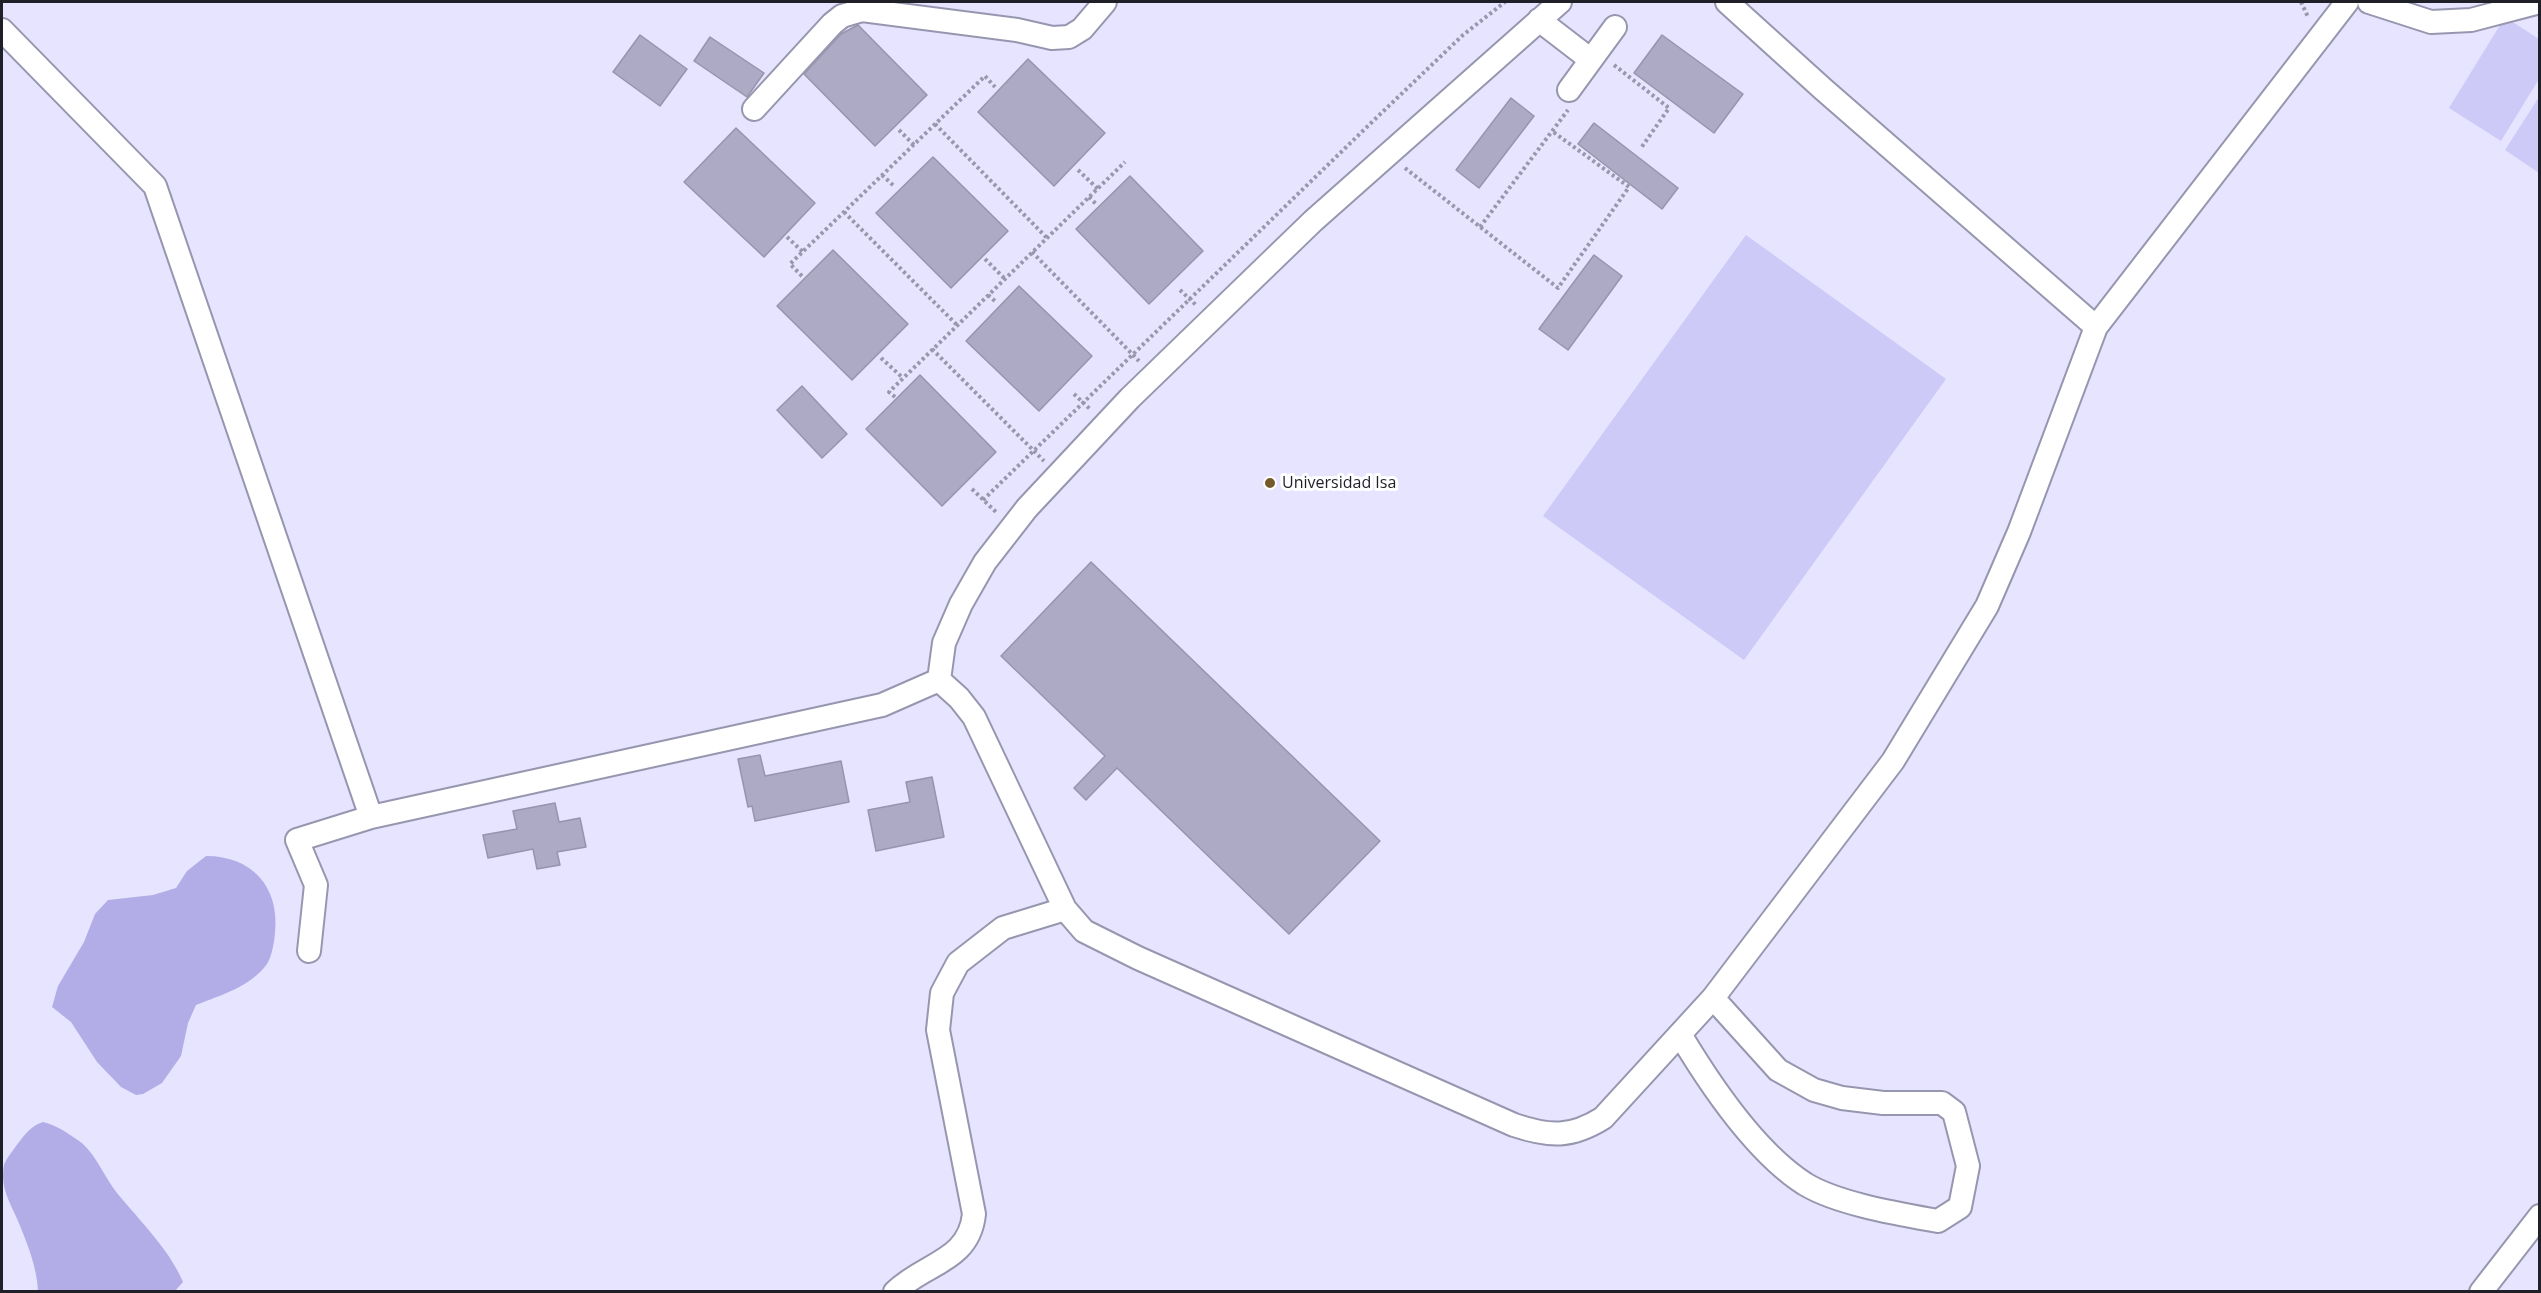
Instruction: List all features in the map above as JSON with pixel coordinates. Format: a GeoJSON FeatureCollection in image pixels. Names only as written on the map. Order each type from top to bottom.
{"type":"FeatureCollection","features":[{"type":"Feature","properties":{"kind":"street"},"geometry":{"type":"LineString","coordinates":[[754,109],[832,24],[850,12],[862,10],[1017,30],[1052,38],[1070,37],[1082,29],[1105,2]]}},
{"type":"Feature","properties":{"kind":"street"},"geometry":{"type":"LineString","coordinates":[[939,680],[944,643],[961,604],[985,562],[1058,475],[1153,376],[1313,221],[1560,2]]}},
{"type":"Feature","properties":{"kind":"street"},"geometry":{"type":"LineString","coordinates":[[1727,2],[1823,89],[2096,327]]}},
{"type":"Feature","properties":{"kind":"street"},"geometry":{"type":"LineString","coordinates":[[939,680],[959,698],[974,717],[1065,909],[1084,931],[1138,958],[1514,1125],[1536,1132],[1561,1135],[1584,1130],[1604,1118],[1681,1036],[1713,998],[1893,761],[1987,606],[2019,532],[2096,327],[2347,2]]}},
{"type":"Feature","properties":{"kind":"street"},"geometry":{"type":"LineString","coordinates":[[2369,2],[2431,22],[2471,20],[2540,2]]}},
{"type":"Feature","properties":{"kind":"street"},"geometry":{"type":"LineString","coordinates":[[1539,20],[1594,56]]}},
{"type":"Feature","properties":{"kind":"street"},"geometry":{"type":"LineString","coordinates":[[1569,90],[1615,27]]}},
{"type":"Feature","properties":{"kind":"street"},"geometry":{"type":"LineString","coordinates":[[2,30],[155,186],[372,818]]}},
{"type":"Feature","properties":{"kind":"street"},"geometry":{"type":"LineString","coordinates":[[309,951],[316,885],[297,840],[372,818],[882,705],[939,680]]}},
{"type":"Feature","properties":{"kind":"street"},"geometry":{"type":"LineString","coordinates":[[894,1292],[928,1268],[952,1255],[965,1243],[972,1230],[974,1214],[938,1030],[942,993],[958,963],[1003,927],[1065,909]]}},
{"type":"Feature","properties":{"kind":"street"},"geometry":{"type":"LineString","coordinates":[[1681,1036],[1700,1067],[1754,1138],[1779,1163],[1806,1184],[1851,1202],[1938,1221],[1960,1207],[1968,1166],[1954,1112],[1942,1102],[1883,1103],[1842,1098],[1814,1090],[1778,1070],[1713,998]]}},
{"type":"Feature","properties":{"kind":"street"},"geometry":{"type":"LineString","coordinates":[[2481,1292],[2540,1216]]}},
{"type":"Feature","properties":{"kind":"path"},"geometry":{"type":"LineString","coordinates":[[983,500],[1131,353],[1463,35],[1505,2]]}},
{"type":"Feature","properties":{"kind":"path"},"geometry":{"type":"LineString","coordinates":[[1594,56],[1670,108],[1641,148]]}},
{"type":"Feature","properties":{"kind":"path"},"geometry":{"type":"LineString","coordinates":[[802,276],[790,264],[985,76],[995,87]]}},
{"type":"Feature","properties":{"kind":"path"},"geometry":{"type":"LineString","coordinates":[[1480,227],[1578,96],[1569,90]]}},
{"type":"Feature","properties":{"kind":"path"},"geometry":{"type":"LineString","coordinates":[[935,124],[1047,238]]}},
{"type":"Feature","properties":{"kind":"path"},"geometry":{"type":"LineString","coordinates":[[899,130],[914,145]]}},
{"type":"Feature","properties":{"kind":"path"},"geometry":{"type":"LineString","coordinates":[[1387,155],[1558,288],[1629,187],[1552,131]]}},
{"type":"Feature","properties":{"kind":"path"},"geometry":{"type":"LineString","coordinates":[[895,397],[889,392],[1125,162]]}},
{"type":"Feature","properties":{"kind":"path"},"geometry":{"type":"LineString","coordinates":[[1078,170],[1098,189]]}},
{"type":"Feature","properties":{"kind":"path"},"geometry":{"type":"LineString","coordinates":[[882,175],[894,186]]}},
{"type":"Feature","properties":{"kind":"path"},"geometry":{"type":"LineString","coordinates":[[1089,197],[1097,205]]}},
{"type":"Feature","properties":{"kind":"path"},"geometry":{"type":"LineString","coordinates":[[844,212],[957,326]]}},
{"type":"Feature","properties":{"kind":"path"},"geometry":{"type":"LineString","coordinates":[[787,237],[803,252]]}},
{"type":"Feature","properties":{"kind":"path"},"geometry":{"type":"LineString","coordinates":[[1032,252],[1153,376]]}},
{"type":"Feature","properties":{"kind":"path"},"geometry":{"type":"LineString","coordinates":[[985,260],[1005,279]]}},
{"type":"Feature","properties":{"kind":"path"},"geometry":{"type":"LineString","coordinates":[[988,295],[995,301]]}},
{"type":"Feature","properties":{"kind":"path"},"geometry":{"type":"LineString","coordinates":[[932,349],[1058,475]]}},
{"type":"Feature","properties":{"kind":"path"},"geometry":{"type":"LineString","coordinates":[[881,358],[903,378]]}},
{"type":"Feature","properties":{"kind":"path"},"geometry":{"type":"LineString","coordinates":[[972,489],[1012,528]]}},
{"type":"Feature","properties":{"kind":"shaded area"},"geometry":{"type":"Polygon","coordinates":[[[2505,17],[2539,39],[2539,79],[2501,141],[2449,108],[2505,17]]]}},
{"type":"Feature","properties":{"kind":"shaded area"},"geometry":{"type":"Polygon","coordinates":[[[2539,97],[2539,173],[2505,150],[2539,97]]]}},
{"type":"Feature","properties":{"kind":"shaded area"},"geometry":{"type":"Polygon","coordinates":[[[1746,235],[1946,379],[1744,660],[1543,516],[1746,235]]]}},
{"type":"Feature","properties":{"kind":"shaded area"},"geometry":{"type":"Polygon","coordinates":[[[206,856],[222,857],[237,862],[260,877],[273,902],[275,933],[271,953],[267,964],[252,979],[196,1005],[188,1023],[181,1056],[162,1083],[143,1094],[136,1095],[121,1087],[97,1062],[71,1022],[52,1007],[58,986],[84,942],[95,914],[108,900],[153,895],[176,888],[187,871],[206,856]]]}},
{"type":"Feature","properties":{"kind":"shaded area"},"geometry":{"type":"Polygon","coordinates":[[[43,1122],[69,1134],[93,1155],[117,1193],[170,1258],[183,1282],[175,1291],[38,1291],[31,1255],[6,1194],[3,1173],[4,1165],[16,1146],[31,1129],[43,1122]]]}},
{"type":"Feature","properties":{"kind":"building"},"geometry":{"type":"Polygon","coordinates":[[[858,25],[927,95],[875,146],[804,74],[841,34],[858,25]]]}},
{"type":"Feature","properties":{"kind":"building"},"geometry":{"type":"Polygon","coordinates":[[[640,35],[687,69],[660,106],[613,72],[640,35]]]}},
{"type":"Feature","properties":{"kind":"building"},"geometry":{"type":"Polygon","coordinates":[[[1662,35],[1743,94],[1714,133],[1634,73],[1662,35]]]}},
{"type":"Feature","properties":{"kind":"building"},"geometry":{"type":"Polygon","coordinates":[[[710,37],[764,73],[747,97],[694,61],[710,37]]]}},
{"type":"Feature","properties":{"kind":"building"},"geometry":{"type":"Polygon","coordinates":[[[1028,59],[1105,133],[1054,186],[978,112],[1028,59]]]}},
{"type":"Feature","properties":{"kind":"building"},"geometry":{"type":"Polygon","coordinates":[[[1511,98],[1534,116],[1479,188],[1456,170],[1511,98]]]}},
{"type":"Feature","properties":{"kind":"building"},"geometry":{"type":"Polygon","coordinates":[[[1594,123],[1678,188],[1662,209],[1578,144],[1594,123]]]}},
{"type":"Feature","properties":{"kind":"building"},"geometry":{"type":"Polygon","coordinates":[[[736,128],[815,203],[764,257],[684,182],[736,128]]]}},
{"type":"Feature","properties":{"kind":"building"},"geometry":{"type":"Polygon","coordinates":[[[933,157],[1008,231],[951,288],[876,213],[933,157]]]}},
{"type":"Feature","properties":{"kind":"building"},"geometry":{"type":"Polygon","coordinates":[[[1130,176],[1203,251],[1149,304],[1076,229],[1130,176]]]}},
{"type":"Feature","properties":{"kind":"building"},"geometry":{"type":"Polygon","coordinates":[[[833,250],[908,324],[852,380],[777,306],[833,250]]]}},
{"type":"Feature","properties":{"kind":"building"},"geometry":{"type":"Polygon","coordinates":[[[1594,255],[1622,276],[1568,350],[1539,329],[1594,255]]]}},
{"type":"Feature","properties":{"kind":"building"},"geometry":{"type":"Polygon","coordinates":[[[1019,286],[1092,356],[1039,411],[966,341],[1019,286]]]}},
{"type":"Feature","properties":{"kind":"building"},"geometry":{"type":"Polygon","coordinates":[[[920,375],[996,452],[942,506],[866,429],[920,375]]]}},
{"type":"Feature","properties":{"kind":"building"},"geometry":{"type":"Polygon","coordinates":[[[802,386],[847,434],[822,458],[777,410],[802,386]]]}},
{"type":"Feature","properties":{"kind":"building"},"geometry":{"type":"Polygon","coordinates":[[[1091,562],[1380,841],[1289,934],[1117,768],[1086,800],[1074,788],[1105,756],[1001,656],[1091,562]]]}},
{"type":"Feature","properties":{"kind":"building"},"geometry":{"type":"Polygon","coordinates":[[[760,755],[765,776],[841,761],[849,802],[755,821],[752,806],[748,807],[738,759],[760,755]]]}},
{"type":"Feature","properties":{"kind":"building"},"geometry":{"type":"Polygon","coordinates":[[[932,777],[944,837],[876,851],[868,810],[910,802],[906,782],[932,777]]]}},
{"type":"Feature","properties":{"kind":"building"},"geometry":{"type":"Polygon","coordinates":[[[555,803],[559,822],[580,818],[586,847],[557,852],[560,865],[537,869],[533,849],[488,858],[483,835],[517,829],[513,811],[555,803]]]}},
{"type":"Feature","properties":{"kind":"place","name":"Universidad Isa"},"geometry":{"type":"Point","coordinates":[1270,483]}}]}
